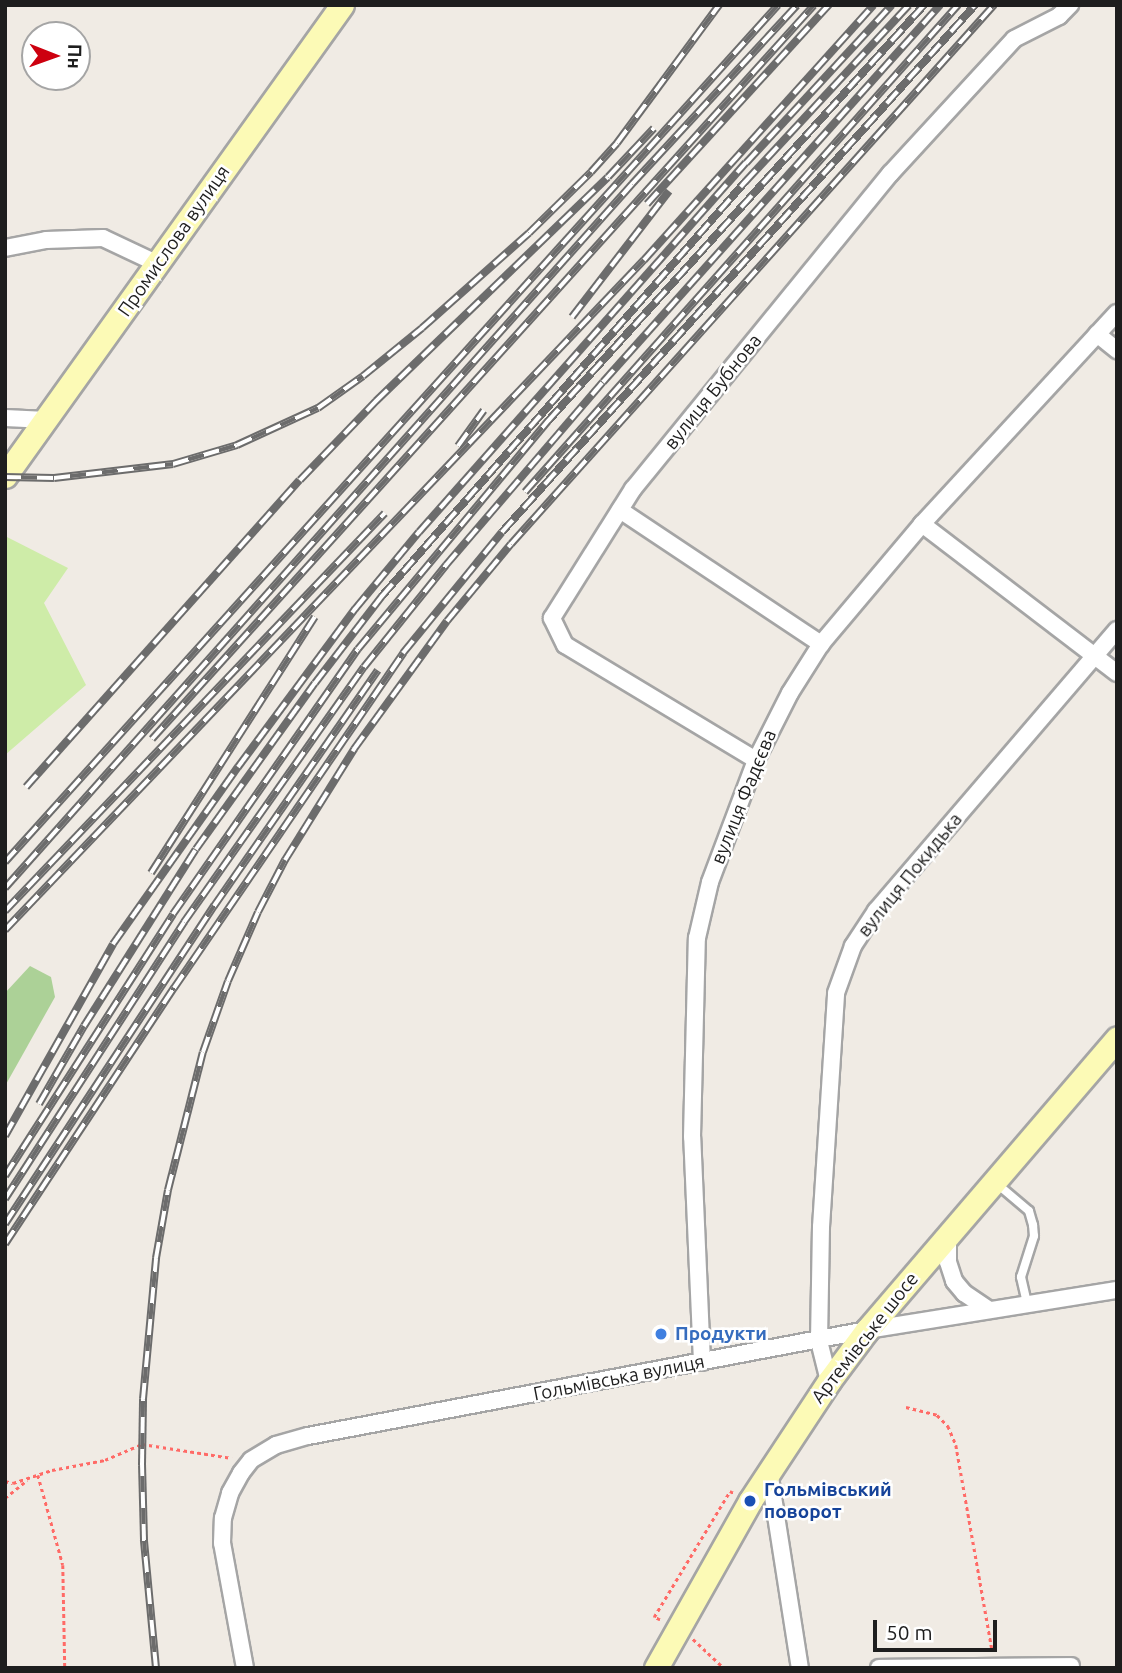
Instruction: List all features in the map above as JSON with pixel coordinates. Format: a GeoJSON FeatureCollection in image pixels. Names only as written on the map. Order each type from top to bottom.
{"type":"FeatureCollection","features":[{"type":"Feature","properties":{"kind":"main road","name":"Промислова вулиця"},"geometry":{"type":"LineString","coordinates":[[5,476],[342,5]]}},
{"type":"Feature","properties":{"kind":"main road","name":"Артемівське шосе"},"geometry":{"type":"LineString","coordinates":[[656,1668],[769,1471],[829,1381],[867,1330],[1117,1038]]}},
{"type":"Feature","properties":{"kind":"street","name":"вулиця Бубнова"},"geometry":{"type":"LineString","coordinates":[[755,760],[565,645],[552,618],[633,489],[890,174],[1014,39],[1059,16],[1070,5]]}},
{"type":"Feature","properties":{"kind":"street"},"geometry":{"type":"LineString","coordinates":[[5,248],[46,240],[103,238],[158,264]]}},
{"type":"Feature","properties":{"kind":"street","name":"вулиця Фадєєва"},"geometry":{"type":"LineString","coordinates":[[702,1362],[692,1137],[697,938],[710,882],[755,760],[790,693],[821,644],[922,524],[1117,313]]}},
{"type":"Feature","properties":{"kind":"street"},"geometry":{"type":"LineString","coordinates":[[1097,334],[1117,350]]}},
{"type":"Feature","properties":{"kind":"street"},"geometry":{"type":"LineString","coordinates":[[5,418],[47,420]]}},
{"type":"Feature","properties":{"kind":"street"},"geometry":{"type":"LineString","coordinates":[[620,510],[821,644]]}},
{"type":"Feature","properties":{"kind":"street"},"geometry":{"type":"LineString","coordinates":[[922,524],[1117,673]]}},
{"type":"Feature","properties":{"kind":"street","name":"вулиця Покидька"},"geometry":{"type":"LineString","coordinates":[[829,1381],[820,1341],[821,1227],[836,993],[853,946],[876,911],[1117,630]]}},
{"type":"Feature","properties":{"kind":"street"},"geometry":{"type":"LineString","coordinates":[[948,1235],[948,1262],[954,1281],[964,1293],[988,1309]]}},
{"type":"Feature","properties":{"kind":"street","name":"Гольмівська вулиця"},"geometry":{"type":"LineString","coordinates":[[251,1460],[276,1445],[308,1436],[867,1330],[1117,1290]]}},
{"type":"Feature","properties":{"kind":"street"},"geometry":{"type":"LineString","coordinates":[[245,1668],[222,1543],[223,1518],[230,1493],[251,1460]]}},
{"type":"Feature","properties":{"kind":"street"},"geometry":{"type":"LineString","coordinates":[[769,1471],[800,1668]]}},
{"type":"Feature","properties":{"kind":"street"},"geometry":{"type":"LineString","coordinates":[[879,1668],[995,1664],[1071,1666]]}},
{"type":"Feature","properties":{"kind":"lane"},"geometry":{"type":"LineString","coordinates":[[994,1181],[1029,1211],[1033,1225],[1034,1236],[1021,1278],[1027,1304]]}},
{"type":"Feature","properties":{"kind":"path"},"geometry":{"type":"LineString","coordinates":[[906,1407],[937,1415],[948,1426],[956,1445],[995,1664]]}},
{"type":"Feature","properties":{"kind":"path"},"geometry":{"type":"LineString","coordinates":[[5,1481],[28,1479],[105,1460],[142,1444],[251,1460]]}},
{"type":"Feature","properties":{"kind":"path"},"geometry":{"type":"LineString","coordinates":[[38,1475],[63,1565],[65,1668]]}},
{"type":"Feature","properties":{"kind":"path"},"geometry":{"type":"LineString","coordinates":[[5,1499],[28,1479]]}},
{"type":"Feature","properties":{"kind":"green space"},"geometry":{"type":"Polygon","coordinates":[[[5,536],[68,568],[44,603],[86,685],[5,755],[5,536]]]}},
{"type":"Feature","properties":{"kind":"green space"},"geometry":{"type":"Polygon","coordinates":[[[30,966],[51,977],[55,997],[5,1086],[5,993],[30,966]]]}},
{"type":"Feature","properties":{"kind":"railway"},"geometry":{"type":"LineString","coordinates":[[5,477],[54,478],[173,464],[237,445],[318,408],[422,328],[529,233],[591,172],[617,143],[719,5]]}},
{"type":"Feature","properties":{"kind":"railway"},"geometry":{"type":"LineString","coordinates":[[5,862],[778,5]]}},
{"type":"Feature","properties":{"kind":"railway"},"geometry":{"type":"LineString","coordinates":[[5,888],[632,184],[797,5]]}},
{"type":"Feature","properties":{"kind":"railway"},"geometry":{"type":"LineString","coordinates":[[152,739],[814,5]]}},
{"type":"Feature","properties":{"kind":"railway"},"geometry":{"type":"LineString","coordinates":[[647,204],[829,5]]}},
{"type":"Feature","properties":{"kind":"railway"},"geometry":{"type":"LineString","coordinates":[[5,930],[644,260],[874,5]]}},
{"type":"Feature","properties":{"kind":"railway"},"geometry":{"type":"LineString","coordinates":[[5,1136],[113,944],[238,767],[355,609],[419,532],[746,163],[892,5]]}},
{"type":"Feature","properties":{"kind":"railway"},"geometry":{"type":"LineString","coordinates":[[39,1104],[84,1026],[196,849],[315,683],[382,596],[745,182],[909,5]]}},
{"type":"Feature","properties":{"kind":"railway"},"geometry":{"type":"LineString","coordinates":[[5,1176],[173,914],[358,649],[548,421],[924,5]]}},
{"type":"Feature","properties":{"kind":"railway"},"geometry":{"type":"LineString","coordinates":[[5,1199],[184,922],[364,667],[446,565],[603,382],[940,5]]}},
{"type":"Feature","properties":{"kind":"railway"},"geometry":{"type":"LineString","coordinates":[[525,492],[958,5]]}},
{"type":"Feature","properties":{"kind":"railway"},"geometry":{"type":"LineString","coordinates":[[5,1244],[174,988],[403,653],[502,532],[975,5]]}},
{"type":"Feature","properties":{"kind":"railway"},"geometry":{"type":"LineString","coordinates":[[156,1668],[144,1540],[142,1465],[143,1399],[156,1258],[168,1190],[203,1052],[228,981],[258,912],[285,860],[354,749],[447,621],[511,544],[994,5]]}},
{"type":"Feature","properties":{"kind":"railway"},"geometry":{"type":"LineString","coordinates":[[26,787],[300,480],[376,401],[608,177],[654,128]]}},
{"type":"Feature","properties":{"kind":"railway"},"geometry":{"type":"LineString","coordinates":[[572,317],[669,191]]}},
{"type":"Feature","properties":{"kind":"railway"},"geometry":{"type":"LineString","coordinates":[[458,446],[484,410]]}},
{"type":"Feature","properties":{"kind":"railway"},"geometry":{"type":"LineString","coordinates":[[5,911],[385,513]]}},
{"type":"Feature","properties":{"kind":"railway"},"geometry":{"type":"LineString","coordinates":[[151,873],[315,617]]}},
{"type":"Feature","properties":{"kind":"railway"},"geometry":{"type":"LineString","coordinates":[[5,1224],[214,906],[378,670]]}},
{"type":"Feature","properties":{"kind":"place","name":"Продукти"},"geometry":{"type":"Point","coordinates":[661,1334]}},
{"type":"Feature","properties":{"kind":"place","name":"Гольмівський поворот"},"geometry":{"type":"Point","coordinates":[750,1501]}}]}
